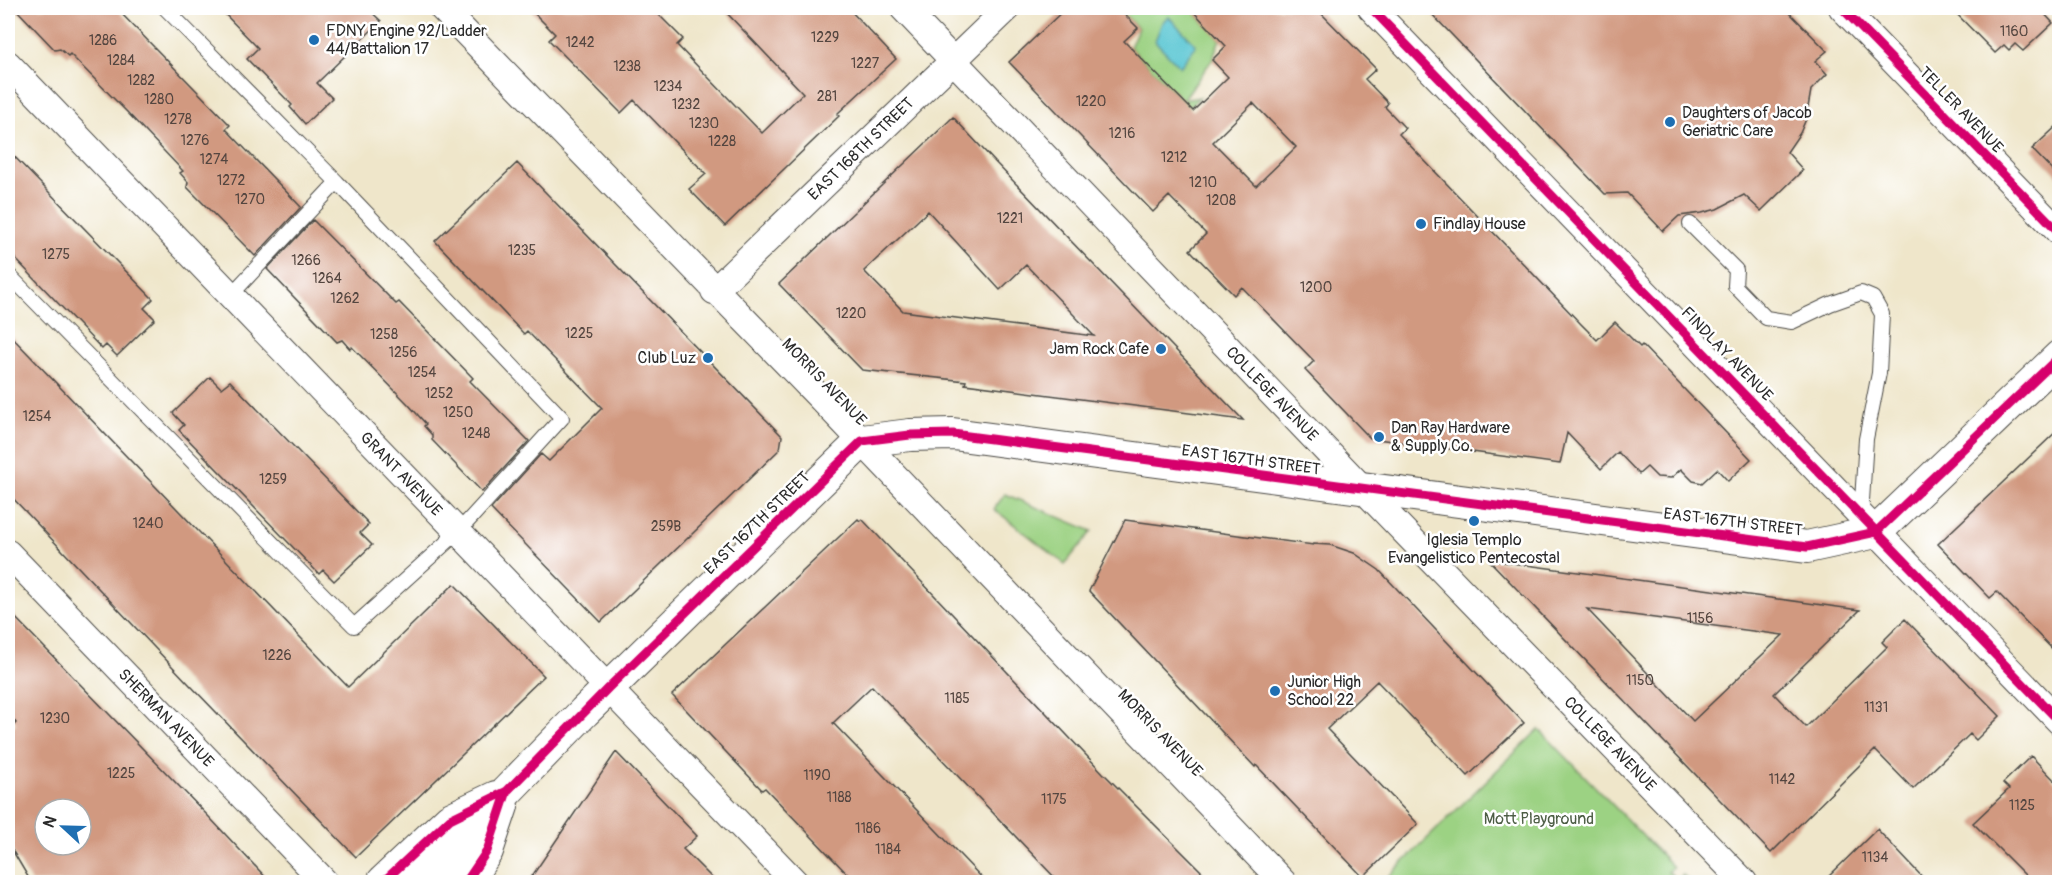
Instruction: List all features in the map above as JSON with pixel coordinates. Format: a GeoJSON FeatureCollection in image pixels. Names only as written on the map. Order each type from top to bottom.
{"type":"FeatureCollection","features":[{"type":"Feature","properties":{"kind":"street","name":"MORRIS AVENUE"},"geometry":{"type":"LineString","coordinates":[[442,8],[862,441],[1283,882]]}},
{"type":"Feature","properties":{"kind":"street","name":"COLLEGE AVENUE"},"geometry":{"type":"LineString","coordinates":[[903,8],[1364,490],[1744,882]]}},
{"type":"Feature","properties":{"kind":"street","name":"EAST 168TH STREET"},"geometry":{"type":"LineString","coordinates":[[714,291],[1008,8]]}},
{"type":"Feature","properties":{"kind":"street","name":"FINDLAY AVENUE"},"geometry":{"type":"LineString","coordinates":[[1371,8],[2060,722]]}},
{"type":"Feature","properties":{"kind":"street","name":"TELLER AVENUE"},"geometry":{"type":"LineString","coordinates":[[1842,8],[2060,233]]}},
{"type":"Feature","properties":{"kind":"street","name":"GRANT AVENUE"},"geometry":{"type":"LineString","coordinates":[[9,69],[795,882]]}},
{"type":"Feature","properties":{"kind":"street"},"geometry":{"type":"LineString","coordinates":[[1868,524],[2060,356]]}},
{"type":"Feature","properties":{"kind":"street","name":"EAST 167TH STREET"},"geometry":{"type":"LineString","coordinates":[[427,882],[507,791],[608,688],[862,441],[910,435],[953,434],[1807,547],[1868,524]]}},
{"type":"Feature","properties":{"kind":"street","name":"SHERMAN AVENUE"},"geometry":{"type":"LineString","coordinates":[[8,553],[325,882]]}},
{"type":"Feature","properties":{"kind":"street","name":"EAST 167TH STREET"},"geometry":{"type":"LineString","coordinates":[[383,882],[450,819],[507,791]]}},
{"type":"Feature","properties":{"kind":"street","name":"EAST 167TH STREET"},"geometry":{"type":"LineString","coordinates":[[466,882],[487,851],[507,791]]}},
{"type":"Feature","properties":{"kind":"lane"},"geometry":{"type":"LineString","coordinates":[[8,274],[354,626],[458,532],[562,418],[337,182],[165,8]]}},
{"type":"Feature","properties":{"kind":"lane"},"geometry":{"type":"LineString","coordinates":[[230,296],[337,182]]}},
{"type":"Feature","properties":{"kind":"lane"},"geometry":{"type":"LineString","coordinates":[[1690,224],[1736,270],[1735,286],[1766,318],[1792,322],[1830,304],[1861,293],[1873,298],[1882,314],[1880,373],[1866,439],[1868,524]]}},
{"type":"Feature","properties":{"kind":"green space"},"geometry":{"type":"Polygon","coordinates":[[[1118,8],[1190,8],[1220,39],[1212,60],[1183,100],[1200,97],[1140,153],[1182,100],[1130,47],[1138,28],[1118,8]]]}},
{"type":"Feature","properties":{"kind":"green space"},"geometry":{"type":"Polygon","coordinates":[[[1005,494],[1092,531],[1065,564],[994,509],[1005,494]]]}},
{"type":"Feature","properties":{"kind":"green space","name":"Mott Playground"},"geometry":{"type":"Polygon","coordinates":[[[1539,729],[1673,867],[1668,871],[1677,880],[1683,875],[1691,882],[1383,882],[1539,729]]]}},
{"type":"Feature","properties":{"kind":"water"},"geometry":{"type":"Polygon","coordinates":[[[1168,16],[1195,44],[1180,67],[1155,41],[1162,23],[1168,16]]]}},
{"type":"Feature","properties":{"kind":"building"},"geometry":{"type":"Polygon","coordinates":[[[15,8],[116,8],[230,125],[226,129],[301,207],[255,256],[187,187],[188,182],[180,173],[183,171],[127,112],[70,54],[68,56],[60,49],[55,50],[15,8]]]}},
{"type":"Feature","properties":{"kind":"building","name":"FDNY Engine 92/Ladder 44/Battalion 17"},"geometry":{"type":"Polygon","coordinates":[[[219,8],[367,8],[381,21],[317,83],[332,98],[305,124],[290,107],[292,105],[247,59],[258,48],[219,8]]]}},
{"type":"Feature","properties":{"kind":"building"},"geometry":{"type":"Polygon","coordinates":[[[529,8],[652,8],[683,39],[677,45],[762,133],[803,93],[722,8],[848,8],[896,59],[837,114],[839,116],[725,226],[689,189],[706,174],[634,100],[621,113],[549,40],[555,34],[529,8]]]}},
{"type":"Feature","properties":{"kind":"building"},"geometry":{"type":"Polygon","coordinates":[[[1066,8],[1118,8],[1138,28],[1124,41],[1193,111],[1228,77],[1212,60],[1226,46],[1190,8],[1316,8],[1376,69],[1365,79],[1388,103],[1385,107],[1405,128],[1399,134],[1581,324],[1597,340],[1615,322],[1640,347],[1642,345],[1751,459],[1728,481],[1717,469],[1702,483],[1693,481],[1681,469],[1671,478],[1657,477],[1647,467],[1639,474],[1618,452],[1601,469],[1567,433],[1560,464],[1370,438],[1305,370],[1314,361],[1242,287],[1234,295],[1190,250],[1206,234],[1169,196],[1153,212],[1009,62],[1066,8]],[[1253,103],[1213,142],[1256,186],[1296,147],[1253,103]]]}},
{"type":"Feature","properties":{"kind":"building","name":"Daughters of Jacob Geriatric Care"},"geometry":{"type":"Polygon","coordinates":[[[1426,8],[1785,8],[1827,51],[1815,61],[1827,74],[1811,90],[1806,119],[1787,152],[1803,170],[1761,211],[1744,195],[1717,209],[1679,216],[1663,231],[1627,193],[1605,194],[1426,8]]]}},
{"type":"Feature","properties":{"kind":"building"},"geometry":{"type":"Polygon","coordinates":[[[1951,8],[2039,8],[2053,23],[2023,51],[2015,44],[2009,50],[2004,45],[1995,53],[1951,8]]]}},
{"type":"Feature","properties":{"kind":"building"},"geometry":{"type":"Polygon","coordinates":[[[953,117],[1243,420],[965,384],[966,381],[862,370],[779,284],[953,117]],[[928,211],[864,271],[903,311],[1094,336],[1026,265],[1000,290],[928,211]]]}},
{"type":"Feature","properties":{"kind":"building"},"geometry":{"type":"Polygon","coordinates":[[[2060,123],[2060,178],[2032,149],[2060,123]]]}},
{"type":"Feature","properties":{"kind":"building"},"geometry":{"type":"Polygon","coordinates":[[[8,150],[153,299],[144,308],[155,319],[117,356],[106,345],[102,349],[8,251],[8,150]]]}},
{"type":"Feature","properties":{"kind":"building"},"geometry":{"type":"Polygon","coordinates":[[[517,163],[782,436],[780,449],[601,622],[491,509],[541,454],[549,461],[602,408],[527,331],[524,334],[435,241],[517,163]]]}},
{"type":"Feature","properties":{"kind":"building"},"geometry":{"type":"Polygon","coordinates":[[[313,220],[396,304],[399,302],[473,378],[470,381],[529,441],[482,492],[432,440],[432,435],[424,426],[426,424],[408,404],[352,347],[350,349],[342,340],[337,342],[267,269],[313,220]]]}},
{"type":"Feature","properties":{"kind":"building"},"geometry":{"type":"Polygon","coordinates":[[[8,333],[348,687],[454,584],[544,676],[356,857],[8,493],[8,333]]]}},
{"type":"Feature","properties":{"kind":"building"},"geometry":{"type":"Polygon","coordinates":[[[210,377],[221,388],[230,381],[369,524],[360,533],[372,545],[334,581],[323,570],[319,574],[179,430],[184,425],[173,413],[210,377]]]}},
{"type":"Feature","properties":{"kind":"building"},"geometry":{"type":"Polygon","coordinates":[[[2060,428],[2060,657],[1997,592],[1990,598],[1938,544],[2060,428]]]}},
{"type":"Feature","properties":{"kind":"building"},"geometry":{"type":"Polygon","coordinates":[[[858,519],[860,521],[862,519],[1103,773],[1212,882],[1059,882],[872,686],[833,723],[986,882],[855,882],[765,788],[762,790],[672,695],[858,519]]]}},
{"type":"Feature","properties":{"kind":"building","name":"Junior High School 22"},"geometry":{"type":"Polygon","coordinates":[[[1125,520],[1313,545],[1330,545],[1354,553],[1379,570],[1524,723],[1468,776],[1377,681],[1327,729],[1418,824],[1363,877],[1256,765],[1255,767],[1089,591],[1125,520]]]}},
{"type":"Feature","properties":{"kind":"building"},"geometry":{"type":"Polygon","coordinates":[[[1489,560],[1860,610],[1774,694],[1806,727],[1887,647],[1882,642],[1905,619],[2000,716],[1976,740],[1970,734],[1913,789],[1875,750],[1771,853],[1489,560]],[[1587,609],[1693,721],[1783,635],[1587,609]]]}},
{"type":"Feature","properties":{"kind":"building"},"geometry":{"type":"Polygon","coordinates":[[[8,610],[270,882],[31,882],[8,843],[8,731],[16,723],[8,713],[8,610]]]}},
{"type":"Feature","properties":{"kind":"building"},"geometry":{"type":"Polygon","coordinates":[[[616,752],[697,836],[683,849],[716,882],[528,882],[616,752]]]}},
{"type":"Feature","properties":{"kind":"building"},"geometry":{"type":"Polygon","coordinates":[[[2031,756],[2060,786],[2060,882],[2032,882],[1973,823],[2009,789],[2003,783],[2031,756]]]}},
{"type":"Feature","properties":{"kind":"building"},"geometry":{"type":"Polygon","coordinates":[[[1877,829],[1927,882],[1823,882],[1877,829]]]}},
{"type":"Feature","properties":{"kind":"cycle path"},"geometry":{"type":"LineString","coordinates":[[1371,8],[2060,722]]}},
{"type":"Feature","properties":{"kind":"cycle path"},"geometry":{"type":"LineString","coordinates":[[1842,8],[2060,233]]}},
{"type":"Feature","properties":{"kind":"cycle path"},"geometry":{"type":"LineString","coordinates":[[383,882],[450,819],[507,791],[608,688],[862,441],[910,435],[953,434],[1807,547],[1876,532],[2060,356]]}},
{"type":"Feature","properties":{"kind":"cycle path"},"geometry":{"type":"LineString","coordinates":[[466,882],[487,851],[507,791]]}},
{"type":"Feature","properties":{"kind":"place","name":"FDNY Engine 92/Ladder 44/Battalion 17"},"geometry":{"type":"Point","coordinates":[314,40]}},
{"type":"Feature","properties":{"kind":"place","name":"Daughters of Jacob Geriatric Care"},"geometry":{"type":"Point","coordinates":[1670,122]}},
{"type":"Feature","properties":{"kind":"place","name":"Findlay House"},"geometry":{"type":"Point","coordinates":[1421,224]}},
{"type":"Feature","properties":{"kind":"place","name":"Jam Rock Cafe"},"geometry":{"type":"Point","coordinates":[1161,349]}},
{"type":"Feature","properties":{"kind":"place","name":"Club Luz"},"geometry":{"type":"Point","coordinates":[708,358]}},
{"type":"Feature","properties":{"kind":"place","name":"Dan Ray Hardware & Supply Co."},"geometry":{"type":"Point","coordinates":[1379,437]}},
{"type":"Feature","properties":{"kind":"place","name":"Iglesia Templo Evangelistico Pentecostal"},"geometry":{"type":"Point","coordinates":[1474,521]}},
{"type":"Feature","properties":{"kind":"place","name":"Junior High School 22"},"geometry":{"type":"Point","coordinates":[1275,691]}}]}
